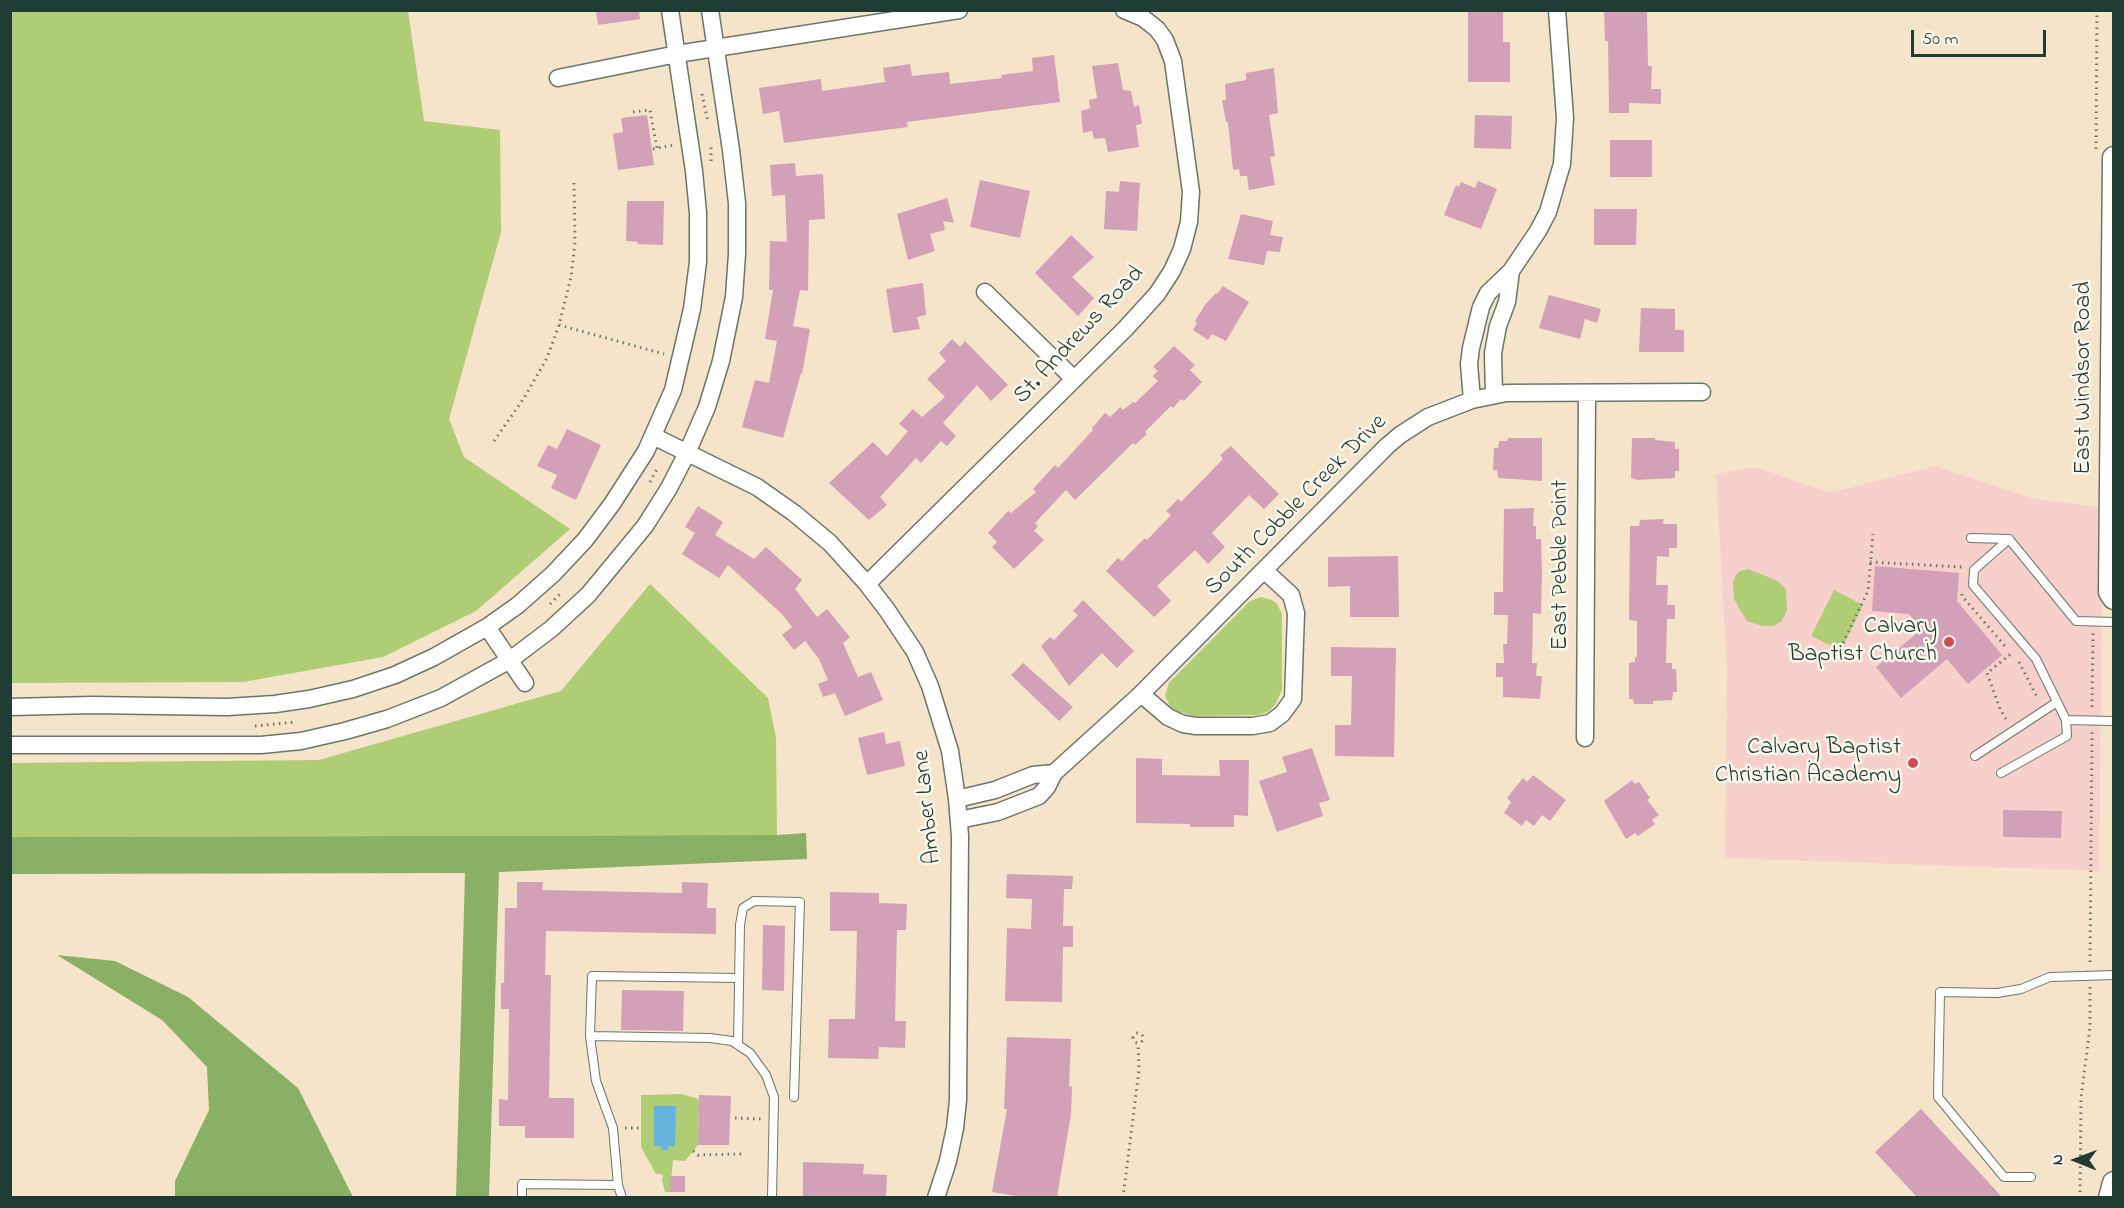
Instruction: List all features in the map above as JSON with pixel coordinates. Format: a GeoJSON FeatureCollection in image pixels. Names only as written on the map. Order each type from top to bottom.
{"type":"FeatureCollection","features":[{"type":"Feature","properties":{"kind":"main road","name":"East Windsor Road"},"geometry":{"type":"LineString","coordinates":[[2114,158],[2110,580],[2110,592],[2114,598]]}},
{"type":"Feature","properties":{"kind":"main road"},"geometry":{"type":"LineString","coordinates":[[2110,1197],[2114,1184]]}},
{"type":"Feature","properties":{"kind":"street"},"geometry":{"type":"LineString","coordinates":[[10,707],[93,705],[227,707],[276,704],[353,689],[395,675],[434,657],[488,627],[518,605],[553,574],[585,540],[612,504],[653,436],[673,390],[692,309],[698,262],[698,222],[694,171],[670,10]]}},
{"type":"Feature","properties":{"kind":"street"},"geometry":{"type":"LineString","coordinates":[[10,745],[261,745],[301,741],[345,731],[398,715],[441,698],[510,660],[551,629],[588,595],[645,526],[687,453],[707,407],[721,361],[734,297],[737,204],[710,10]]}},
{"type":"Feature","properties":{"kind":"street"},"geometry":{"type":"LineString","coordinates":[[558,78],[677,54],[958,10]]}},
{"type":"Feature","properties":{"kind":"street","name":"St. Andrews Road"},"geometry":{"type":"LineString","coordinates":[[867,584],[1126,328],[1157,294],[1172,271],[1182,249],[1189,222],[1191,192],[1173,61],[1165,40],[1157,29],[1143,18],[1124,10]]}},
{"type":"Feature","properties":{"kind":"street"},"geometry":{"type":"LineString","coordinates":[[1472,400],[1469,364],[1481,307],[1488,293],[1511,271],[1538,231],[1548,212],[1562,164],[1565,118],[1557,10]]}},
{"type":"Feature","properties":{"kind":"street"},"geometry":{"type":"LineString","coordinates":[[1494,395],[1493,353],[1498,326],[1507,302],[1511,271]]}},
{"type":"Feature","properties":{"kind":"street"},"geometry":{"type":"LineString","coordinates":[[986,292],[1074,379]]}},
{"type":"Feature","properties":{"kind":"street","name":"East Pebble Point"},"geometry":{"type":"LineString","coordinates":[[1585,738],[1587,393]]}},
{"type":"Feature","properties":{"kind":"street","name":"South Cobble Creek Drive"},"geometry":{"type":"LineString","coordinates":[[959,820],[998,812],[1039,796],[1054,774],[1141,694],[1400,435],[1434,414],[1472,400],[1494,395],[1702,393]]}},
{"type":"Feature","properties":{"kind":"street","name":"Amber Lane"},"geometry":{"type":"LineString","coordinates":[[653,436],[757,488],[786,507],[830,543],[867,584],[915,652],[930,686],[944,727],[959,820],[958,1100],[948,1161],[936,1197]]}},
{"type":"Feature","properties":{"kind":"street"},"geometry":{"type":"LineString","coordinates":[[1141,694],[1160,712],[1183,724],[1190,725],[1252,726],[1270,723],[1282,714],[1293,699],[1296,613],[1291,595],[1265,571]]}},
{"type":"Feature","properties":{"kind":"street"},"geometry":{"type":"LineString","coordinates":[[488,627],[525,683]]}},
{"type":"Feature","properties":{"kind":"street"},"geometry":{"type":"LineString","coordinates":[[957,799],[995,790],[1033,775],[1054,774]]}},
{"type":"Feature","properties":{"kind":"lane"},"geometry":{"type":"LineString","coordinates":[[1971,538],[2009,539],[2076,621],[2114,622]]}},
{"type":"Feature","properties":{"kind":"lane"},"geometry":{"type":"LineString","coordinates":[[2001,772],[2067,736],[2066,720],[2036,659],[1973,585],[1974,570],[2009,539]]}},
{"type":"Feature","properties":{"kind":"lane"},"geometry":{"type":"LineString","coordinates":[[1975,756],[2057,702]]}},
{"type":"Feature","properties":{"kind":"lane"},"geometry":{"type":"LineString","coordinates":[[2066,720],[2114,721]]}},
{"type":"Feature","properties":{"kind":"lane"},"geometry":{"type":"LineString","coordinates":[[738,1045],[740,925],[743,908],[754,900],[800,902],[794,1097]]}},
{"type":"Feature","properties":{"kind":"lane"},"geometry":{"type":"LineString","coordinates":[[2031,1177],[2004,1177],[1938,1096],[1940,992],[1997,993],[2021,989],[2050,977],[2114,975]]}},
{"type":"Feature","properties":{"kind":"lane"},"geometry":{"type":"LineString","coordinates":[[622,1197],[618,1185],[613,1128],[596,1081],[590,1036],[592,976],[740,978]]}},
{"type":"Feature","properties":{"kind":"lane"},"geometry":{"type":"LineString","coordinates":[[590,1036],[710,1038],[732,1041],[750,1053],[766,1075],[774,1096],[772,1197]]}},
{"type":"Feature","properties":{"kind":"lane"},"geometry":{"type":"LineString","coordinates":[[522,1197],[522,1184],[618,1185]]}},
{"type":"Feature","properties":{"kind":"path"},"geometry":{"type":"LineString","coordinates":[[633,112],[650,110],[657,148]]}},
{"type":"Feature","properties":{"kind":"path"},"geometry":{"type":"LineString","coordinates":[[494,441],[524,398],[547,358],[559,326],[571,277],[575,242],[574,183]]}},
{"type":"Feature","properties":{"kind":"path"},"geometry":{"type":"LineString","coordinates":[[559,326],[681,359]]}},
{"type":"Feature","properties":{"kind":"path"},"geometry":{"type":"LineString","coordinates":[[1844,643],[1868,591],[1873,534]]}},
{"type":"Feature","properties":{"kind":"path"},"geometry":{"type":"LineString","coordinates":[[1870,562],[1962,567],[1962,576]]}},
{"type":"Feature","properties":{"kind":"path"},"geometry":{"type":"LineString","coordinates":[[1962,586],[1962,596],[2021,664],[2044,711]]}},
{"type":"Feature","properties":{"kind":"path"},"geometry":{"type":"LineString","coordinates":[[2012,653],[1987,673],[2000,710],[2014,731]]}},
{"type":"Feature","properties":{"kind":"path"},"geometry":{"type":"LineString","coordinates":[[1123,1197],[1139,1070],[1138,1043]]}},
{"type":"Feature","properties":{"kind":"path"},"geometry":{"type":"LineString","coordinates":[[735,1118],[774,1119]]}},
{"type":"Feature","properties":{"kind":"path"},"geometry":{"type":"LineString","coordinates":[[623,1128],[641,1128]]}},
{"type":"Feature","properties":{"kind":"path"},"geometry":{"type":"LineString","coordinates":[[693,1151],[698,1155],[743,1154]]}},
{"type":"Feature","properties":{"kind":"shaded area","name":"Calvary Baptist Christian Academy"},"geometry":{"type":"Polygon","coordinates":[[[1936,466],[2034,499],[2103,507],[2099,871],[1725,858],[1727,668],[1716,474],[1756,467],[1830,493],[1936,466]]]}},
{"type":"Feature","properties":{"kind":"green space"},"geometry":{"type":"Polygon","coordinates":[[[10,11],[408,11],[424,121],[500,130],[501,232],[449,419],[464,457],[570,529],[476,611],[383,657],[243,682],[11,683],[10,11]]]}},
{"type":"Feature","properties":{"kind":"green space"},"geometry":{"type":"Polygon","coordinates":[[[1748,569],[1778,581],[1786,589],[1787,610],[1781,622],[1773,626],[1762,626],[1747,621],[1734,599],[1733,582],[1740,571],[1748,569]]]}},
{"type":"Feature","properties":{"kind":"green space"},"geometry":{"type":"Polygon","coordinates":[[[650,584],[768,698],[776,738],[777,835],[11,837],[10,763],[319,760],[561,691],[650,584]]]}},
{"type":"Feature","properties":{"kind":"green space"},"geometry":{"type":"Polygon","coordinates":[[[1834,590],[1863,605],[1841,650],[1811,636],[1834,590]]]}},
{"type":"Feature","properties":{"kind":"green space"},"geometry":{"type":"Polygon","coordinates":[[[1261,597],[1277,604],[1282,614],[1282,690],[1275,705],[1269,711],[1259,715],[1194,716],[1176,711],[1170,706],[1165,696],[1169,683],[1250,601],[1261,597]]]}},
{"type":"Feature","properties":{"kind":"green space"},"geometry":{"type":"Polygon","coordinates":[[[806,833],[807,859],[499,872],[489,1197],[456,1197],[465,873],[11,874],[11,837],[777,835],[806,833]]]}},
{"type":"Feature","properties":{"kind":"green space"},"geometry":{"type":"Polygon","coordinates":[[[57,955],[115,961],[188,997],[298,1088],[353,1197],[175,1197],[175,1181],[209,1110],[207,1067],[162,1020],[57,955]]]}},
{"type":"Feature","properties":{"kind":"green space"},"geometry":{"type":"Polygon","coordinates":[[[681,1094],[699,1099],[698,1145],[685,1161],[673,1160],[670,1192],[665,1192],[663,1176],[656,1174],[641,1147],[641,1095],[681,1094]]]}},
{"type":"Feature","properties":{"kind":"water"},"geometry":{"type":"Polygon","coordinates":[[[654,1106],[676,1106],[675,1147],[668,1146],[668,1150],[661,1150],[661,1146],[654,1146],[654,1106]]]}},
{"type":"Feature","properties":{"kind":"building"},"geometry":{"type":"Polygon","coordinates":[[[596,10],[639,10],[640,19],[598,25],[596,10]]]}},
{"type":"Feature","properties":{"kind":"building"},"geometry":{"type":"Polygon","coordinates":[[[1468,10],[1503,10],[1503,42],[1510,42],[1510,82],[1468,82],[1468,10]]]}},
{"type":"Feature","properties":{"kind":"building"},"geometry":{"type":"Polygon","coordinates":[[[1604,10],[1647,10],[1648,66],[1652,66],[1651,89],[1661,89],[1661,104],[1629,103],[1629,113],[1609,113],[1608,41],[1605,41],[1604,10]]]}},
{"type":"Feature","properties":{"kind":"building"},"geometry":{"type":"Polygon","coordinates":[[[1054,55],[1060,102],[907,122],[908,127],[784,143],[779,111],[763,114],[759,88],[821,79],[822,91],[885,82],[883,68],[910,64],[912,76],[949,72],[950,84],[1002,78],[1001,75],[1033,71],[1032,58],[1054,55]]]}},
{"type":"Feature","properties":{"kind":"building"},"geometry":{"type":"Polygon","coordinates":[[[1118,63],[1123,90],[1131,91],[1134,107],[1139,105],[1142,124],[1136,125],[1139,147],[1108,152],[1105,138],[1094,139],[1092,131],[1083,133],[1081,111],[1090,108],[1089,100],[1097,98],[1092,66],[1118,63]]]}},
{"type":"Feature","properties":{"kind":"building"},"geometry":{"type":"Polygon","coordinates":[[[1274,68],[1278,113],[1269,115],[1275,156],[1270,157],[1275,185],[1249,190],[1247,176],[1240,176],[1239,169],[1233,170],[1228,122],[1226,122],[1222,100],[1226,100],[1225,84],[1246,80],[1246,73],[1274,68]]]}},
{"type":"Feature","properties":{"kind":"building"},"geometry":{"type":"Polygon","coordinates":[[[647,115],[654,165],[618,170],[613,134],[623,132],[621,118],[647,115]]]}},
{"type":"Feature","properties":{"kind":"building"},"geometry":{"type":"Polygon","coordinates":[[[1475,115],[1512,116],[1511,149],[1474,148],[1475,115]]]}},
{"type":"Feature","properties":{"kind":"building"},"geometry":{"type":"Polygon","coordinates":[[[1610,140],[1652,140],[1652,177],[1610,177],[1610,140]]]}},
{"type":"Feature","properties":{"kind":"building"},"geometry":{"type":"Polygon","coordinates":[[[795,163],[796,176],[823,174],[825,219],[809,220],[808,291],[800,290],[793,326],[810,329],[802,374],[783,438],[742,427],[755,380],[769,383],[777,341],[765,339],[773,290],[769,290],[770,241],[787,242],[785,195],[772,196],[770,165],[795,163]]]}},
{"type":"Feature","properties":{"kind":"building"},"geometry":{"type":"Polygon","coordinates":[[[980,180],[1030,191],[1020,238],[970,227],[980,180]]]}},
{"type":"Feature","properties":{"kind":"building"},"geometry":{"type":"Polygon","coordinates":[[[1120,181],[1140,183],[1137,231],[1104,229],[1106,191],[1119,192],[1120,181]]]}},
{"type":"Feature","properties":{"kind":"building"},"geometry":{"type":"Polygon","coordinates":[[[1478,181],[1497,189],[1481,229],[1444,215],[1456,185],[1459,187],[1461,182],[1475,188],[1478,181]]]}},
{"type":"Feature","properties":{"kind":"building"},"geometry":{"type":"Polygon","coordinates":[[[947,198],[954,223],[943,221],[945,230],[930,234],[935,251],[908,260],[897,214],[947,198]]]}},
{"type":"Feature","properties":{"kind":"building"},"geometry":{"type":"Polygon","coordinates":[[[627,201],[664,201],[663,245],[637,244],[638,242],[626,241],[627,201]]]}},
{"type":"Feature","properties":{"kind":"building"},"geometry":{"type":"Polygon","coordinates":[[[1594,209],[1637,209],[1636,245],[1594,245],[1594,209]]]}},
{"type":"Feature","properties":{"kind":"building"},"geometry":{"type":"Polygon","coordinates":[[[1241,214],[1273,221],[1270,235],[1283,237],[1280,252],[1267,251],[1264,265],[1228,259],[1241,214]]]}},
{"type":"Feature","properties":{"kind":"building"},"geometry":{"type":"Polygon","coordinates":[[[1071,235],[1094,257],[1072,277],[1094,298],[1078,316],[1035,273],[1071,235]]]}},
{"type":"Feature","properties":{"kind":"building"},"geometry":{"type":"Polygon","coordinates":[[[923,283],[926,315],[917,317],[920,329],[893,333],[886,289],[923,283]]]}},
{"type":"Feature","properties":{"kind":"building"},"geometry":{"type":"Polygon","coordinates":[[[1223,286],[1249,302],[1226,341],[1212,334],[1208,340],[1193,330],[1197,323],[1195,321],[1205,305],[1223,286]]]}},
{"type":"Feature","properties":{"kind":"building"},"geometry":{"type":"Polygon","coordinates":[[[1549,295],[1601,309],[1597,323],[1585,319],[1580,339],[1539,328],[1549,295]]]}},
{"type":"Feature","properties":{"kind":"building"},"geometry":{"type":"Polygon","coordinates":[[[1641,308],[1675,309],[1675,330],[1684,330],[1684,352],[1639,352],[1641,308]]]}},
{"type":"Feature","properties":{"kind":"building"},"geometry":{"type":"Polygon","coordinates":[[[952,339],[960,347],[965,341],[1008,385],[991,401],[977,385],[943,423],[956,436],[947,446],[941,441],[921,463],[916,458],[880,497],[887,505],[869,520],[829,483],[873,442],[887,456],[908,431],[899,424],[913,409],[922,417],[945,397],[927,379],[946,361],[939,353],[952,339]]]}},
{"type":"Feature","properties":{"kind":"building"},"geometry":{"type":"Polygon","coordinates":[[[1174,346],[1195,365],[1190,370],[1202,382],[1184,401],[1181,399],[1173,408],[1171,406],[1145,432],[1147,434],[1135,445],[1133,443],[1075,500],[1066,490],[1035,523],[1038,526],[1034,531],[1044,540],[1014,569],[992,547],[997,542],[988,533],[1008,511],[1011,513],[1036,492],[1033,489],[1055,465],[1058,468],[1093,430],[1092,428],[1105,413],[1110,417],[1120,407],[1123,410],[1133,402],[1135,403],[1158,381],[1153,376],[1158,371],[1153,367],[1174,346]]]}},
{"type":"Feature","properties":{"kind":"building"},"geometry":{"type":"Polygon","coordinates":[[[567,429],[601,445],[576,500],[551,488],[557,475],[537,466],[548,445],[557,449],[567,429]]]}},
{"type":"Feature","properties":{"kind":"building"},"geometry":{"type":"Polygon","coordinates":[[[1508,438],[1542,438],[1542,481],[1498,478],[1497,470],[1493,470],[1494,448],[1498,448],[1499,441],[1507,441],[1508,438]]]}},
{"type":"Feature","properties":{"kind":"building"},"geometry":{"type":"Polygon","coordinates":[[[1632,438],[1655,438],[1655,440],[1675,442],[1675,449],[1679,449],[1679,471],[1675,471],[1675,478],[1636,480],[1631,478],[1632,438]]]}},
{"type":"Feature","properties":{"kind":"building"},"geometry":{"type":"Polygon","coordinates":[[[1231,446],[1279,494],[1264,509],[1249,495],[1212,533],[1225,547],[1208,564],[1195,550],[1157,586],[1171,601],[1154,617],[1106,571],[1118,558],[1122,561],[1145,538],[1147,540],[1171,515],[1166,511],[1178,499],[1181,502],[1223,459],[1220,455],[1231,446]]]}},
{"type":"Feature","properties":{"kind":"building"},"geometry":{"type":"Polygon","coordinates":[[[698,506],[723,522],[715,535],[754,559],[766,547],[802,580],[795,589],[817,617],[827,609],[850,637],[843,643],[858,677],[871,672],[883,700],[845,716],[835,693],[823,697],[818,684],[828,680],[819,659],[805,641],[794,650],[782,635],[792,627],[782,614],[728,565],[719,578],[682,554],[695,533],[685,527],[698,506]]]}},
{"type":"Feature","properties":{"kind":"building"},"geometry":{"type":"Polygon","coordinates":[[[1534,508],[1533,526],[1536,526],[1536,539],[1541,539],[1542,573],[1541,614],[1533,613],[1532,663],[1537,663],[1536,676],[1542,676],[1540,699],[1503,697],[1503,677],[1496,677],[1496,663],[1504,663],[1503,644],[1507,644],[1508,615],[1494,615],[1494,592],[1503,592],[1504,509],[1534,508]]]}},
{"type":"Feature","properties":{"kind":"building"},"geometry":{"type":"Polygon","coordinates":[[[1664,519],[1663,524],[1677,524],[1677,548],[1669,548],[1669,557],[1657,556],[1656,585],[1668,585],[1667,605],[1675,605],[1675,619],[1667,619],[1666,663],[1672,663],[1672,669],[1676,669],[1677,692],[1673,692],[1672,700],[1653,701],[1653,704],[1634,704],[1633,699],[1629,699],[1629,663],[1635,662],[1635,657],[1637,657],[1637,621],[1629,620],[1630,526],[1639,526],[1640,520],[1664,519]]]}},
{"type":"Feature","properties":{"kind":"building"},"geometry":{"type":"Polygon","coordinates":[[[1398,556],[1399,617],[1350,617],[1350,586],[1328,587],[1328,557],[1398,556]]]}},
{"type":"Feature","properties":{"kind":"building","name":"Calvary Baptist Church"},"geometry":{"type":"Polygon","coordinates":[[[1875,566],[1959,573],[1957,601],[2002,655],[1968,684],[1947,659],[1901,698],[1876,667],[1922,629],[1909,614],[1872,611],[1875,566]]]}},
{"type":"Feature","properties":{"kind":"building"},"geometry":{"type":"Polygon","coordinates":[[[1083,600],[1134,651],[1117,668],[1102,653],[1069,686],[1041,646],[1050,637],[1054,640],[1078,615],[1073,611],[1083,600]]]}},
{"type":"Feature","properties":{"kind":"building"},"geometry":{"type":"Polygon","coordinates":[[[1331,647],[1396,648],[1394,757],[1335,756],[1335,725],[1351,725],[1352,676],[1331,676],[1331,647]]]}},
{"type":"Feature","properties":{"kind":"building"},"geometry":{"type":"Polygon","coordinates":[[[1023,663],[1073,707],[1059,721],[1011,675],[1023,663]]]}},
{"type":"Feature","properties":{"kind":"building"},"geometry":{"type":"Polygon","coordinates":[[[884,732],[886,744],[900,741],[905,766],[867,775],[858,738],[884,732]]]}},
{"type":"Feature","properties":{"kind":"building"},"geometry":{"type":"Polygon","coordinates":[[[1312,748],[1330,800],[1319,803],[1323,816],[1277,832],[1259,781],[1287,772],[1282,757],[1312,748]]]}},
{"type":"Feature","properties":{"kind":"building"},"geometry":{"type":"Polygon","coordinates":[[[1136,758],[1162,759],[1162,775],[1220,776],[1219,760],[1249,760],[1248,816],[1234,815],[1234,827],[1136,823],[1136,758]]]}},
{"type":"Feature","properties":{"kind":"building"},"geometry":{"type":"Polygon","coordinates":[[[1533,775],[1566,800],[1550,821],[1542,815],[1534,826],[1526,820],[1522,826],[1504,813],[1511,802],[1507,798],[1523,778],[1527,782],[1533,775]]]}},
{"type":"Feature","properties":{"kind":"building"},"geometry":{"type":"Polygon","coordinates":[[[1632,780],[1635,784],[1639,782],[1650,798],[1647,800],[1659,815],[1652,820],[1655,824],[1638,836],[1635,833],[1626,839],[1604,801],[1632,780]]]}},
{"type":"Feature","properties":{"kind":"building"},"geometry":{"type":"Polygon","coordinates":[[[2003,810],[2062,811],[2061,838],[2003,837],[2003,810]]]}},
{"type":"Feature","properties":{"kind":"building"},"geometry":{"type":"Polygon","coordinates":[[[1007,874],[1073,876],[1072,889],[1064,889],[1063,926],[1073,926],[1073,947],[1063,947],[1062,1002],[1005,1001],[1007,928],[1031,929],[1032,899],[1006,898],[1007,874]]]}},
{"type":"Feature","properties":{"kind":"building"},"geometry":{"type":"Polygon","coordinates":[[[517,882],[543,882],[542,890],[682,893],[682,882],[708,883],[707,908],[716,908],[716,934],[546,931],[545,975],[551,975],[549,1098],[574,1098],[574,1138],[525,1138],[525,1126],[499,1126],[499,1099],[508,1100],[509,1009],[501,1009],[501,983],[504,983],[505,908],[517,908],[517,882]]]}},
{"type":"Feature","properties":{"kind":"building"},"geometry":{"type":"Polygon","coordinates":[[[830,892],[879,893],[879,903],[907,904],[906,930],[897,930],[895,1021],[906,1021],[905,1048],[879,1047],[878,1059],[828,1058],[829,1019],[855,1019],[857,931],[830,931],[830,892]]]}},
{"type":"Feature","properties":{"kind":"building"},"geometry":{"type":"Polygon","coordinates":[[[763,925],[785,926],[784,991],[762,990],[763,925]]]}},
{"type":"Feature","properties":{"kind":"building"},"geometry":{"type":"Polygon","coordinates":[[[622,990],[684,991],[683,1031],[621,1030],[622,990]]]}},
{"type":"Feature","properties":{"kind":"building"},"geometry":{"type":"Polygon","coordinates":[[[1007,1037],[1071,1039],[1069,1086],[1072,1087],[1071,1114],[1057,1197],[1022,1197],[992,1192],[1007,1109],[1004,1109],[1007,1037]]]}},
{"type":"Feature","properties":{"kind":"building"},"geometry":{"type":"Polygon","coordinates":[[[699,1095],[731,1096],[729,1145],[698,1145],[699,1095]]]}},
{"type":"Feature","properties":{"kind":"building"},"geometry":{"type":"Polygon","coordinates":[[[1921,1109],[2002,1197],[1917,1197],[1875,1152],[1921,1109]]]}},
{"type":"Feature","properties":{"kind":"building"},"geometry":{"type":"Polygon","coordinates":[[[803,1162],[864,1164],[863,1174],[887,1175],[886,1197],[803,1197],[803,1162]]]}},
{"type":"Feature","properties":{"kind":"building"},"geometry":{"type":"Polygon","coordinates":[[[670,1176],[685,1176],[685,1192],[670,1192],[670,1176]]]}},
{"type":"Feature","properties":{"kind":"place","name":"Calvary Baptist Church"},"geometry":{"type":"Point","coordinates":[1949,642]}},
{"type":"Feature","properties":{"kind":"place","name":"Calvary Baptist Christian Academy"},"geometry":{"type":"Point","coordinates":[1913,763]}}]}
